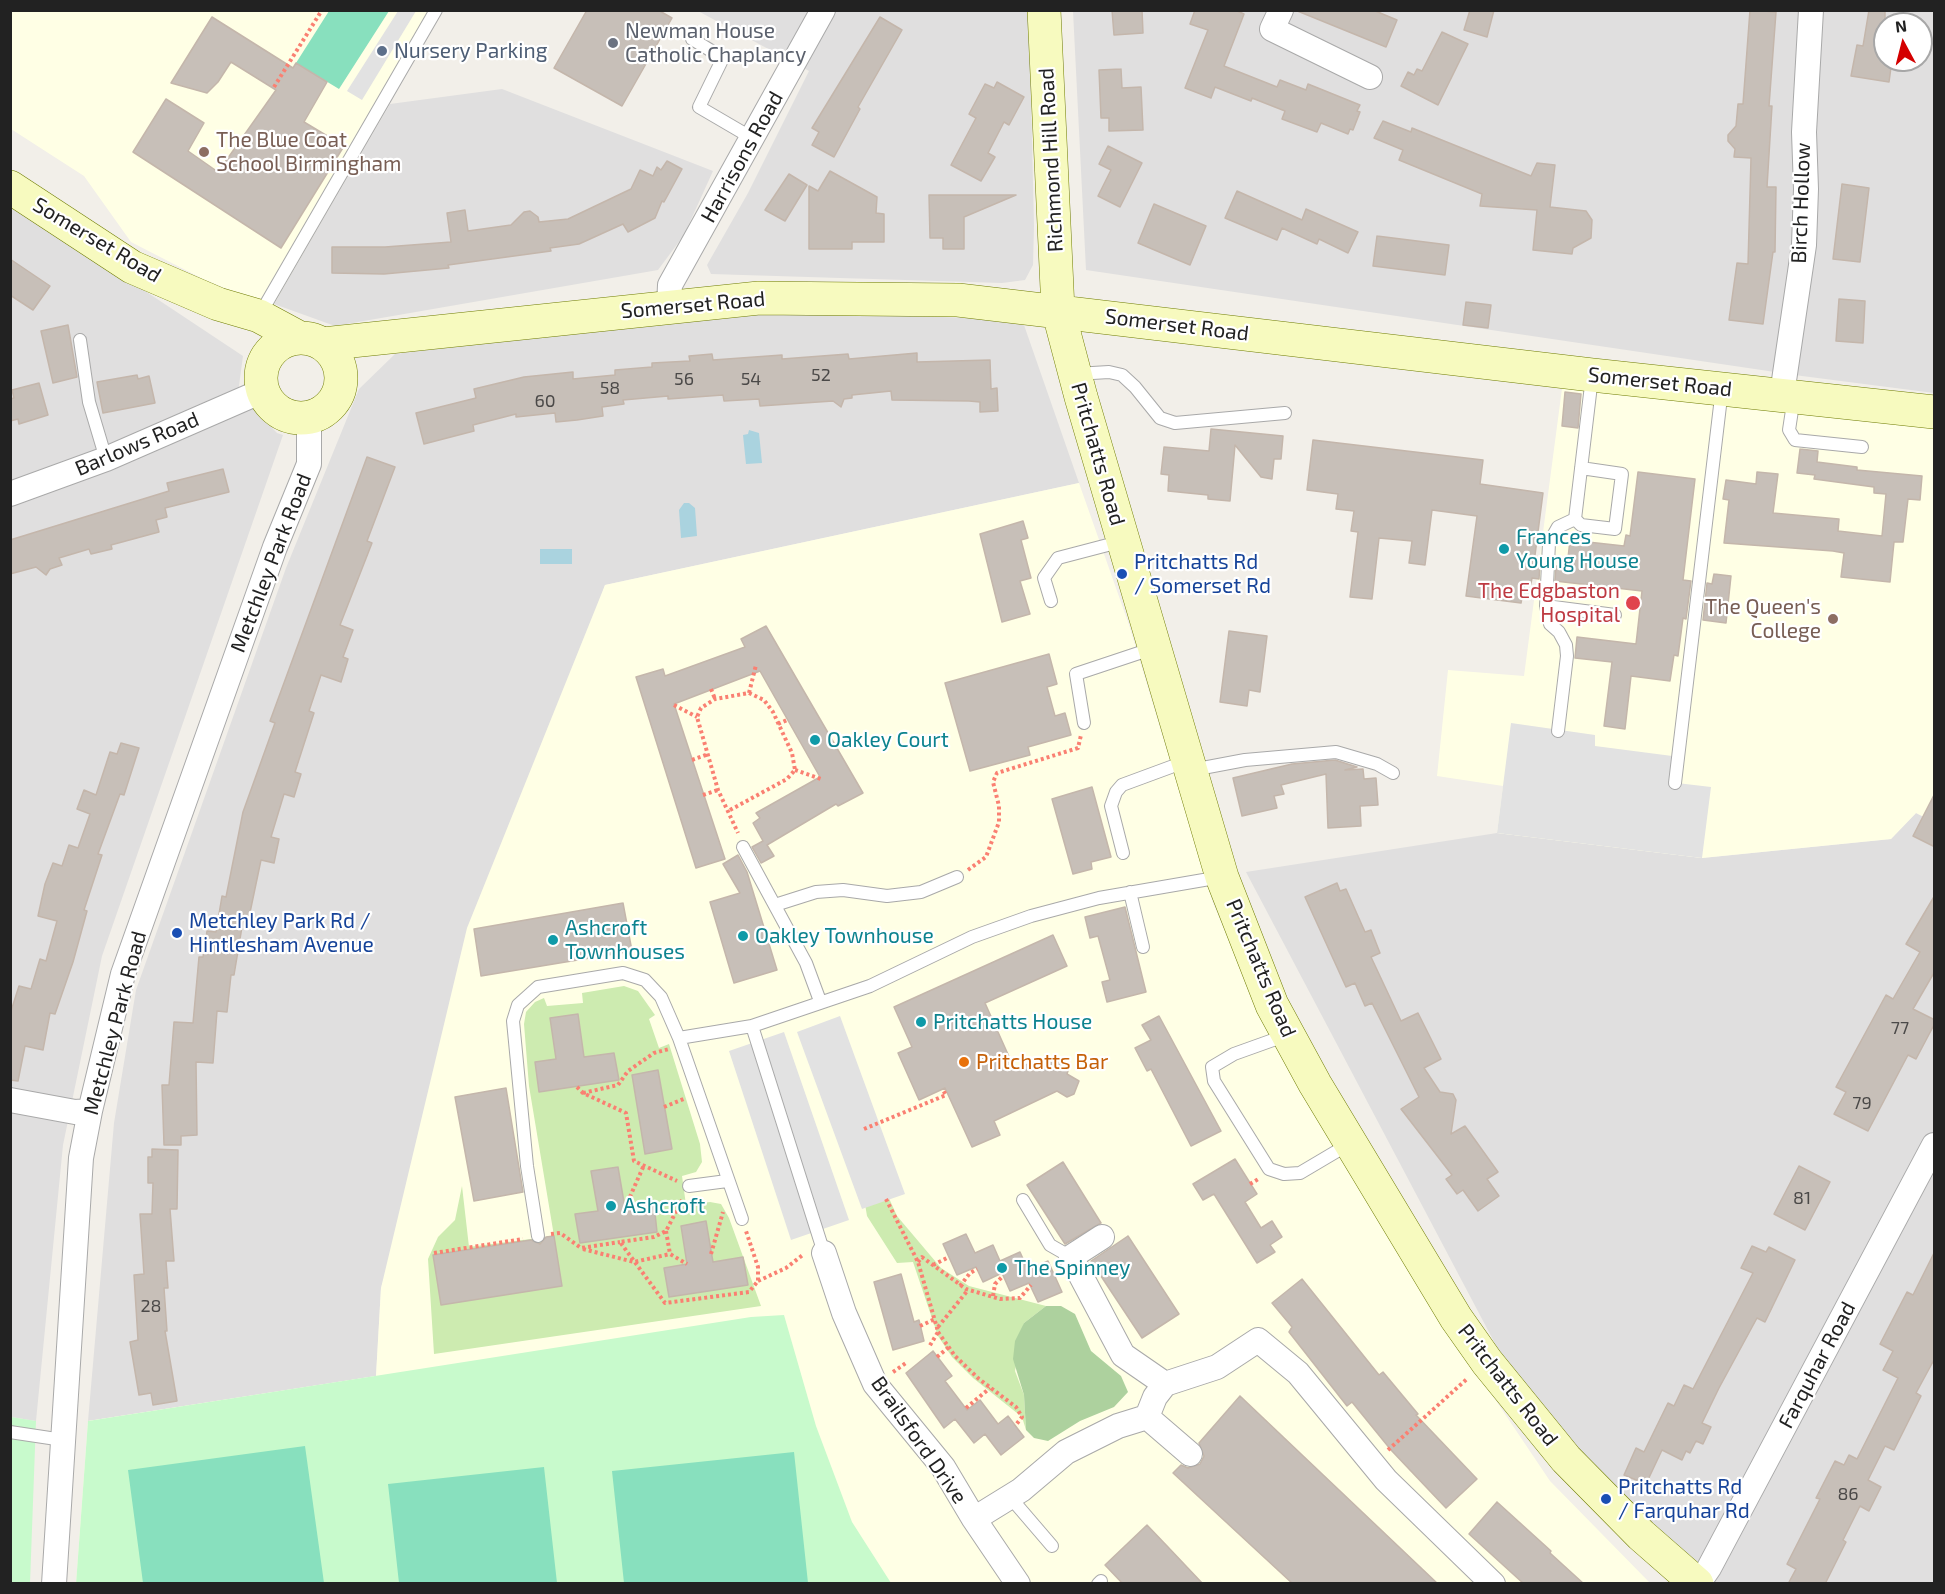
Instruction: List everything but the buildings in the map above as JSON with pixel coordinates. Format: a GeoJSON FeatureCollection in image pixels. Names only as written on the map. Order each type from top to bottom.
{"type":"FeatureCollection","features":[{"type":"Feature","properties":{"kind":"street","name":"Harrisons Road"},"geometry":{"type":"LineString","coordinates":[[669,306],[670,285],[823,10]]}},
{"type":"Feature","properties":{"kind":"street","name":"Richmond Hill Road"},"geometry":{"type":"LineString","coordinates":[[1044,10],[1058,310]]}},
{"type":"Feature","properties":{"kind":"street"},"geometry":{"type":"LineString","coordinates":[[1281,10],[1272,28],[1370,77]]}},
{"type":"Feature","properties":{"kind":"street","name":"Birch Hollow"},"geometry":{"type":"LineString","coordinates":[[1788,395],[1804,245],[1806,189],[1804,132],[1811,10]]}},
{"type":"Feature","properties":{"kind":"street","name":"Somerset Road"},"geometry":{"type":"LineString","coordinates":[[10,187],[132,267],[218,304],[259,316],[311,341],[417,333],[759,298],[947,300],[1058,310],[1592,375],[1935,412]]}},
{"type":"Feature","properties":{"kind":"street","name":"Somerset Road"},"geometry":{"type":"LineString","coordinates":[[218,304],[246,332],[261,381]]}},
{"type":"Feature","properties":{"kind":"street","name":"Pritchatts Road"},"geometry":{"type":"LineString","coordinates":[[1058,310],[1222,877],[1272,1005],[1350,1143],[1456,1318],[1487,1362],[1566,1459],[1641,1535],[1698,1584]]}},
{"type":"Feature","properties":{"kind":"street","name":"Somerset Road"},"geometry":{"type":"LineString","coordinates":[[342,372],[372,348],[417,333]]}},
{"type":"Feature","properties":{"kind":"street"},"geometry":{"type":"LineString","coordinates":[[285,340],[311,341],[335,356],[342,372],[341,386],[336,400],[328,409],[309,418],[299,419],[277,411],[261,381],[272,349],[285,340]]}},
{"type":"Feature","properties":{"kind":"street","name":"Barlows Road"},"geometry":{"type":"LineString","coordinates":[[10,494],[106,459],[261,381]]}},
{"type":"Feature","properties":{"kind":"street","name":"Metchley Park Road"},"geometry":{"type":"LineString","coordinates":[[54,1584],[81,1158],[90,1111],[123,974],[271,558],[309,464],[309,418]]}},
{"type":"Feature","properties":{"kind":"street"},"geometry":{"type":"LineString","coordinates":[[10,1100],[75,1112],[90,1111]]}},
{"type":"Feature","properties":{"kind":"street","name":"Farquhar Road"},"geometry":{"type":"LineString","coordinates":[[1698,1584],[1709,1568],[1935,1145]]}},
{"type":"Feature","properties":{"kind":"street"},"geometry":{"type":"LineString","coordinates":[[1102,1237],[1071,1257],[1123,1355],[1165,1384]]}},
{"type":"Feature","properties":{"kind":"street","name":"Brailsford Drive"},"geometry":{"type":"LineString","coordinates":[[823,1246],[844,1313],[875,1384],[943,1467],[974,1519],[1018,1584]]}},
{"type":"Feature","properties":{"kind":"street"},"geometry":{"type":"LineString","coordinates":[[974,1519],[1010,1497],[1066,1452],[1118,1426],[1147,1417],[1155,1398],[1165,1384],[1217,1367],[1258,1340],[1298,1374],[1372,1464],[1493,1584]]}},
{"type":"Feature","properties":{"kind":"street"},"geometry":{"type":"LineString","coordinates":[[1147,1417],[1190,1454]]}},
{"type":"Feature","properties":{"kind":"lane"},"geometry":{"type":"LineString","coordinates":[[259,316],[436,10]]}},
{"type":"Feature","properties":{"kind":"lane"},"geometry":{"type":"LineString","coordinates":[[692,39],[723,58],[699,107],[752,138]]}},
{"type":"Feature","properties":{"kind":"lane"},"geometry":{"type":"LineString","coordinates":[[80,340],[89,402],[106,459]]}},
{"type":"Feature","properties":{"kind":"lane"},"geometry":{"type":"LineString","coordinates":[[1075,374],[1109,372],[1122,375],[1160,418],[1176,423],[1285,413]]}},
{"type":"Feature","properties":{"kind":"lane"},"geometry":{"type":"LineString","coordinates":[[1575,519],[1592,375]]}},
{"type":"Feature","properties":{"kind":"lane"},"geometry":{"type":"LineString","coordinates":[[1675,783],[1722,388]]}},
{"type":"Feature","properties":{"kind":"lane"},"geometry":{"type":"LineString","coordinates":[[1788,395],[1790,430],[1795,440],[1862,447]]}},
{"type":"Feature","properties":{"kind":"lane"},"geometry":{"type":"LineString","coordinates":[[1575,519],[1581,525],[1615,529],[1622,474],[1581,468]]}},
{"type":"Feature","properties":{"kind":"lane"},"geometry":{"type":"LineString","coordinates":[[1557,731],[1567,656],[1566,645],[1559,632],[1550,624],[1546,606],[1549,543],[1558,527],[1575,519]]}},
{"type":"Feature","properties":{"kind":"lane"},"geometry":{"type":"LineString","coordinates":[[1051,601],[1044,578],[1058,558],[1124,541]]}},
{"type":"Feature","properties":{"kind":"lane"},"geometry":{"type":"LineString","coordinates":[[1546,606],[1615,615]]}},
{"type":"Feature","properties":{"kind":"lane"},"geometry":{"type":"LineString","coordinates":[[1084,723],[1076,674],[1155,647]]}},
{"type":"Feature","properties":{"kind":"lane"},"geometry":{"type":"LineString","coordinates":[[1124,853],[1111,806],[1116,792],[1122,785],[1189,766],[1336,752],[1377,764],[1393,773]]}},
{"type":"Feature","properties":{"kind":"lane"},"geometry":{"type":"LineString","coordinates":[[743,847],[806,963],[820,1001]]}},
{"type":"Feature","properties":{"kind":"lane"},"geometry":{"type":"LineString","coordinates":[[775,905],[816,892],[843,890],[887,896],[921,892],[957,877]]}},
{"type":"Feature","properties":{"kind":"lane"},"geometry":{"type":"LineString","coordinates":[[680,1041],[752,1026],[820,1001],[870,986],[972,937],[1031,916],[1130,892],[1222,877]]}},
{"type":"Feature","properties":{"kind":"lane"},"geometry":{"type":"LineString","coordinates":[[1130,892],[1143,947]]}},
{"type":"Feature","properties":{"kind":"lane"},"geometry":{"type":"LineString","coordinates":[[538,1236],[513,1041],[513,1021],[518,1005],[538,987],[623,973],[645,980],[661,997],[680,1041],[696,1093],[742,1220]]}},
{"type":"Feature","properties":{"kind":"lane"},"geometry":{"type":"LineString","coordinates":[[752,1026],[823,1246]]}},
{"type":"Feature","properties":{"kind":"lane"},"geometry":{"type":"LineString","coordinates":[[1288,1035],[1234,1054],[1212,1067],[1214,1081],[1269,1169],[1284,1174],[1300,1173],[1350,1143]]}},
{"type":"Feature","properties":{"kind":"lane"},"geometry":{"type":"LineString","coordinates":[[689,1186],[728,1181]]}},
{"type":"Feature","properties":{"kind":"lane"},"geometry":{"type":"LineString","coordinates":[[1023,1200],[1050,1245],[1071,1257]]}},
{"type":"Feature","properties":{"kind":"lane"},"geometry":{"type":"LineString","coordinates":[[10,1432],[63,1440]]}},
{"type":"Feature","properties":{"kind":"lane"},"geometry":{"type":"LineString","coordinates":[[1010,1497],[1052,1546]]}},
{"type":"Feature","properties":{"kind":"path"},"geometry":{"type":"LineString","coordinates":[[274,87],[322,10]]}},
{"type":"Feature","properties":{"kind":"path"},"geometry":{"type":"LineString","coordinates":[[749,693],[756,665]]}},
{"type":"Feature","properties":{"kind":"path"},"geometry":{"type":"LineString","coordinates":[[711,689],[715,699]]}},
{"type":"Feature","properties":{"kind":"path"},"geometry":{"type":"LineString","coordinates":[[743,847],[730,810],[718,790],[706,755],[697,717],[700,708],[715,699],[749,693],[764,700],[792,753],[795,770]]}},
{"type":"Feature","properties":{"kind":"path"},"geometry":{"type":"LineString","coordinates":[[674,705],[697,717]]}},
{"type":"Feature","properties":{"kind":"path"},"geometry":{"type":"LineString","coordinates":[[778,724],[787,720]]}},
{"type":"Feature","properties":{"kind":"path"},"geometry":{"type":"LineString","coordinates":[[957,877],[986,857],[997,829],[999,806],[993,782],[997,772],[1078,748],[1084,723]]}},
{"type":"Feature","properties":{"kind":"path"},"geometry":{"type":"LineString","coordinates":[[692,760],[706,755]]}},
{"type":"Feature","properties":{"kind":"path"},"geometry":{"type":"LineString","coordinates":[[795,770],[820,779]]}},
{"type":"Feature","properties":{"kind":"path"},"geometry":{"type":"LineString","coordinates":[[730,810],[787,779],[795,770]]}},
{"type":"Feature","properties":{"kind":"path"},"geometry":{"type":"LineString","coordinates":[[703,795],[718,790]]}},
{"type":"Feature","properties":{"kind":"path"},"geometry":{"type":"LineString","coordinates":[[583,1093],[618,1085],[628,1071],[654,1053],[680,1041]]}},
{"type":"Feature","properties":{"kind":"path"},"geometry":{"type":"LineString","coordinates":[[577,1086],[583,1093],[626,1113],[634,1161],[689,1186],[666,1231],[654,1237],[620,1242],[665,1303],[749,1292],[758,1281],[786,1268],[823,1246]]}},
{"type":"Feature","properties":{"kind":"path"},"geometry":{"type":"LineString","coordinates":[[864,1129],[946,1095],[942,1089]]}},
{"type":"Feature","properties":{"kind":"path"},"geometry":{"type":"LineString","coordinates":[[664,1107],[696,1093]]}},
{"type":"Feature","properties":{"kind":"path"},"geometry":{"type":"LineString","coordinates":[[625,1208],[644,1165]]}},
{"type":"Feature","properties":{"kind":"path"},"geometry":{"type":"LineString","coordinates":[[886,1199],[918,1262],[938,1330],[949,1347],[990,1388],[1016,1407],[1022,1417],[1015,1426]]}},
{"type":"Feature","properties":{"kind":"path"},"geometry":{"type":"LineString","coordinates":[[711,1254],[722,1212],[737,1207]]}},
{"type":"Feature","properties":{"kind":"path"},"geometry":{"type":"LineString","coordinates":[[742,1220],[758,1267],[758,1281]]}},
{"type":"Feature","properties":{"kind":"path"},"geometry":{"type":"LineString","coordinates":[[666,1231],[670,1254]]}},
{"type":"Feature","properties":{"kind":"path"},"geometry":{"type":"LineString","coordinates":[[581,1248],[634,1262],[670,1254],[687,1264]]}},
{"type":"Feature","properties":{"kind":"path"},"geometry":{"type":"LineString","coordinates":[[918,1262],[922,1257],[960,1286],[1000,1299],[1020,1298],[1031,1286]]}},
{"type":"Feature","properties":{"kind":"path"},"geometry":{"type":"LineString","coordinates":[[933,1265],[949,1257]]}},
{"type":"Feature","properties":{"kind":"path"},"geometry":{"type":"LineString","coordinates":[[960,1286],[970,1273],[977,1269]]}},
{"type":"Feature","properties":{"kind":"path"},"geometry":{"type":"LineString","coordinates":[[993,1296],[995,1284],[1003,1276]]}},
{"type":"Feature","properties":{"kind":"path"},"geometry":{"type":"LineString","coordinates":[[928,1347],[968,1290]]}},
{"type":"Feature","properties":{"kind":"path"},"geometry":{"type":"LineString","coordinates":[[920,1326],[935,1319]]}},
{"type":"Feature","properties":{"kind":"path"},"geometry":{"type":"LineString","coordinates":[[937,1357],[949,1347]]}},
{"type":"Feature","properties":{"kind":"path"},"geometry":{"type":"LineString","coordinates":[[1372,1464],[1487,1362]]}},
{"type":"Feature","properties":{"kind":"path"},"geometry":{"type":"LineString","coordinates":[[888,1377],[906,1363]]}},
{"type":"Feature","properties":{"kind":"path"},"geometry":{"type":"LineString","coordinates":[[966,1408],[990,1388]]}},
{"type":"Feature","properties":{"kind":"shaded area","name":"The Blue Coat School Birmingham"},"geometry":{"type":"Polygon","coordinates":[[[10,11],[442,11],[274,304],[254,300],[203,279],[131,242],[84,176],[11,129],[10,11]]]}},
{"type":"Feature","properties":{"kind":"shaded area","name":"Nursery Parking"},"geometry":{"type":"Polygon","coordinates":[[[398,11],[416,11],[362,100],[347,91],[398,11]]]}},
{"type":"Feature","properties":{"kind":"shaded area"},"geometry":{"type":"Polygon","coordinates":[[[698,11],[1029,11],[1034,226],[1033,265],[1025,280],[1002,283],[711,274],[707,265],[748,193],[809,71],[698,11]]]}},
{"type":"Feature","properties":{"kind":"shaded area"},"geometry":{"type":"Polygon","coordinates":[[[1073,11],[1934,11],[1934,393],[1802,376],[1086,270],[1073,11]]]}},
{"type":"Feature","properties":{"kind":"shaded area"},"geometry":{"type":"Polygon","coordinates":[[[502,89],[713,171],[684,235],[658,270],[335,326],[274,304],[390,104],[502,89]]]}},
{"type":"Feature","properties":{"kind":"shaded area"},"geometry":{"type":"Polygon","coordinates":[[[11,202],[243,356],[238,393],[277,433],[283,435],[102,956],[63,1145],[36,1421],[11,1417],[11,202]]]}},
{"type":"Feature","properties":{"kind":"shaded area"},"geometry":{"type":"Polygon","coordinates":[[[749,311],[973,318],[1024,325],[1079,483],[605,585],[381,1288],[376,1376],[88,1421],[114,1123],[136,990],[286,568],[359,389],[395,354],[749,311]]]}},
{"type":"Feature","properties":{"kind":"shaded area"},"geometry":{"type":"Polygon","coordinates":[[[1563,381],[1934,425],[1934,822],[1916,813],[1891,839],[1702,858],[1497,833],[1503,786],[1437,776],[1448,670],[1524,676],[1563,381]]]}},
{"type":"Feature","properties":{"kind":"shaded area"},"geometry":{"type":"Polygon","coordinates":[[[1079,483],[1129,625],[1213,903],[1243,974],[1445,1325],[1550,1481],[1650,1583],[76,1584],[88,1421],[376,1376],[381,1288],[467,928],[605,585],[1079,483]]]}},
{"type":"Feature","properties":{"kind":"shaded area"},"geometry":{"type":"Polygon","coordinates":[[[1511,723],[1595,735],[1595,746],[1680,757],[1677,783],[1711,787],[1702,858],[1497,833],[1511,723]]]}},
{"type":"Feature","properties":{"kind":"shaded area"},"geometry":{"type":"Polygon","coordinates":[[[1916,813],[1934,822],[1934,1583],[1711,1583],[1579,1456],[1500,1353],[1246,872],[1497,833],[1702,858],[1891,839],[1916,813]]]}},
{"type":"Feature","properties":{"kind":"shaded area"},"geometry":{"type":"Polygon","coordinates":[[[840,1016],[905,1194],[862,1209],[797,1032],[840,1016]]]}},
{"type":"Feature","properties":{"kind":"shaded area"},"geometry":{"type":"Polygon","coordinates":[[[784,1032],[849,1220],[791,1240],[729,1051],[784,1032]]]}},
{"type":"Feature","properties":{"kind":"green space"},"geometry":{"type":"Polygon","coordinates":[[[329,11],[389,11],[339,89],[296,63],[329,11]]]}},
{"type":"Feature","properties":{"kind":"green space","name":"Ashcroft"},"geometry":{"type":"Polygon","coordinates":[[[624,986],[638,991],[655,1015],[649,1019],[659,1048],[669,1044],[700,1144],[702,1162],[696,1172],[682,1176],[686,1205],[710,1202],[721,1204],[729,1218],[761,1306],[434,1354],[428,1259],[438,1237],[455,1220],[462,1186],[469,1247],[554,1236],[529,1086],[524,1024],[526,1012],[535,1002],[544,998],[547,1006],[583,1003],[582,993],[624,986]]]}},
{"type":"Feature","properties":{"kind":"green space"},"geometry":{"type":"Polygon","coordinates":[[[888,1196],[897,1216],[941,1268],[969,1286],[1046,1306],[1024,1323],[1015,1371],[1024,1395],[1026,1430],[1022,1417],[973,1378],[952,1357],[938,1336],[913,1262],[897,1263],[867,1216],[865,1204],[888,1196]]]}},
{"type":"Feature","properties":{"kind":"green space"},"geometry":{"type":"Polygon","coordinates":[[[1046,1306],[1061,1306],[1075,1314],[1091,1351],[1121,1376],[1128,1392],[1114,1407],[1080,1421],[1048,1441],[1034,1438],[1026,1430],[1024,1395],[1013,1359],[1015,1341],[1024,1323],[1046,1306]]]}},
{"type":"Feature","properties":{"kind":"green space"},"geometry":{"type":"Polygon","coordinates":[[[784,1315],[816,1426],[852,1522],[891,1583],[76,1584],[88,1421],[751,1317],[784,1315]]]}},
{"type":"Feature","properties":{"kind":"green space"},"geometry":{"type":"Polygon","coordinates":[[[11,1417],[36,1421],[30,1583],[11,1584],[11,1417]]]}},
{"type":"Feature","properties":{"kind":"green space"},"geometry":{"type":"Polygon","coordinates":[[[305,1446],[324,1583],[143,1583],[128,1470],[305,1446]]]}},
{"type":"Feature","properties":{"kind":"green space"},"geometry":{"type":"Polygon","coordinates":[[[794,1452],[808,1583],[624,1583],[612,1471],[794,1452]]]}},
{"type":"Feature","properties":{"kind":"green space"},"geometry":{"type":"Polygon","coordinates":[[[544,1467],[557,1583],[399,1583],[388,1484],[544,1467]]]}},
{"type":"Feature","properties":{"kind":"water"},"geometry":{"type":"Polygon","coordinates":[[[749,430],[759,433],[762,463],[746,464],[743,435],[748,434],[749,430]]]}},
{"type":"Feature","properties":{"kind":"water"},"geometry":{"type":"Polygon","coordinates":[[[684,503],[689,503],[695,508],[697,536],[681,538],[679,510],[684,503]]]}},
{"type":"Feature","properties":{"kind":"water"},"geometry":{"type":"Polygon","coordinates":[[[540,549],[572,549],[572,564],[540,564],[540,549]]]}},
{"type":"Feature","properties":{"kind":"place","name":"Newman House Catholic Chaplancy"},"geometry":{"type":"Point","coordinates":[613,43]}},
{"type":"Feature","properties":{"kind":"place","name":"Nursery Parking"},"geometry":{"type":"Point","coordinates":[382,51]}},
{"type":"Feature","properties":{"kind":"place","name":"The Blue Coat School Birmingham"},"geometry":{"type":"Point","coordinates":[204,152]}},
{"type":"Feature","properties":{"kind":"place","name":"Frances Young House"},"geometry":{"type":"Point","coordinates":[1504,549]}},
{"type":"Feature","properties":{"kind":"place","name":"Pritchatts Rd / Somerset Rd"},"geometry":{"type":"Point","coordinates":[1122,574]}},
{"type":"Feature","properties":{"kind":"place","name":"The Edgbaston Hospital"},"geometry":{"type":"Point","coordinates":[1633,603]}},
{"type":"Feature","properties":{"kind":"place","name":"The Queen's College"},"geometry":{"type":"Point","coordinates":[1833,619]}},
{"type":"Feature","properties":{"kind":"place","name":"Oakley Court"},"geometry":{"type":"Point","coordinates":[815,740]}},
{"type":"Feature","properties":{"kind":"place","name":"Metchley Park Rd / Hintlesham Avenue"},"geometry":{"type":"Point","coordinates":[177,933]}},
{"type":"Feature","properties":{"kind":"place","name":"Oakley Townhouse"},"geometry":{"type":"Point","coordinates":[743,936]}},
{"type":"Feature","properties":{"kind":"place","name":"Ashcroft Townhouses"},"geometry":{"type":"Point","coordinates":[553,940]}},
{"type":"Feature","properties":{"kind":"place","name":"Pritchatts House"},"geometry":{"type":"Point","coordinates":[921,1022]}},
{"type":"Feature","properties":{"kind":"place","name":"Pritchatts Bar"},"geometry":{"type":"Point","coordinates":[964,1062]}},
{"type":"Feature","properties":{"kind":"place","name":"Ashcroft"},"geometry":{"type":"Point","coordinates":[611,1206]}},
{"type":"Feature","properties":{"kind":"place","name":"The Spinney"},"geometry":{"type":"Point","coordinates":[1002,1268]}},
{"type":"Feature","properties":{"kind":"place","name":"Pritchatts Rd / Farquhar Rd"},"geometry":{"type":"Point","coordinates":[1606,1499]}}]}
